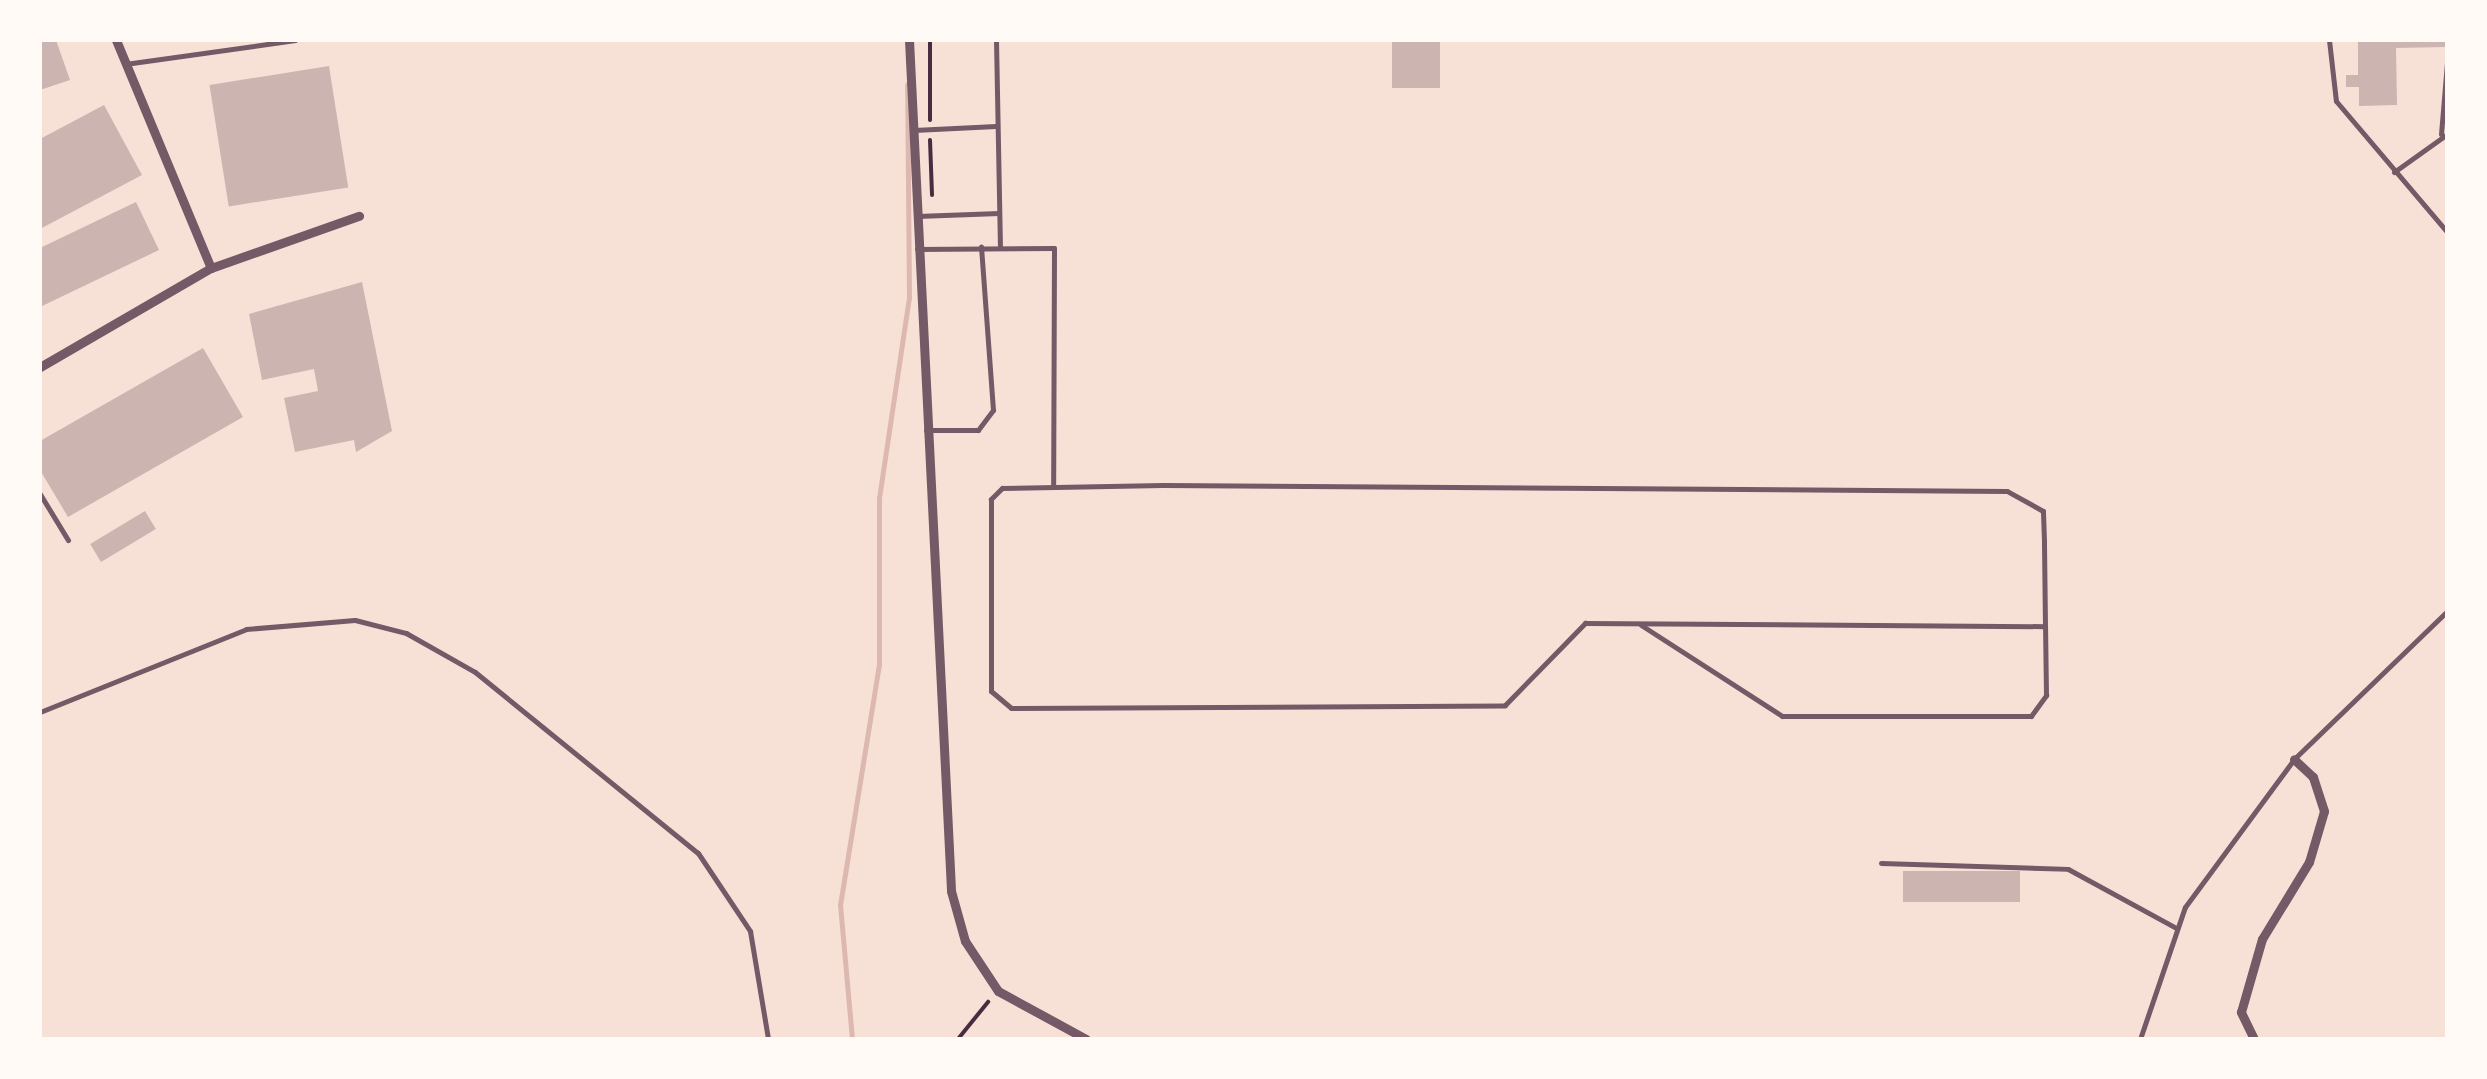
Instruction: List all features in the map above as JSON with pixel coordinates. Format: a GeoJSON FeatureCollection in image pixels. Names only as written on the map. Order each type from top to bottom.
{"type":"FeatureCollection","features":[{"type":"Feature","properties":{"kind":"street"},"geometry":{"type":"LineString","coordinates":[[116,40],[211,268]]}},
{"type":"Feature","properties":{"kind":"street"},"geometry":{"type":"LineString","coordinates":[[910,40],[925,430],[951,891],[965,941],[998,991],[1086,1039]]}},
{"type":"Feature","properties":{"kind":"street"},"geometry":{"type":"LineString","coordinates":[[40,368],[211,268],[360,216]]}},
{"type":"Feature","properties":{"kind":"street"},"geometry":{"type":"LineString","coordinates":[[2254,1039],[2241,1012],[2262,939],[2309,862],[2324,812],[2313,776],[2294,760]]}},
{"type":"Feature","properties":{"kind":"lane"},"geometry":{"type":"LineString","coordinates":[[126,64],[295,40]]}},
{"type":"Feature","properties":{"kind":"lane"},"geometry":{"type":"LineString","coordinates":[[996,40],[1000,246]]}},
{"type":"Feature","properties":{"kind":"lane"},"geometry":{"type":"LineString","coordinates":[[2329,40],[2331,92],[2447,232]]}},
{"type":"Feature","properties":{"kind":"lane"},"geometry":{"type":"LineString","coordinates":[[2394,172],[2444,134],[2447,62]]}},
{"type":"Feature","properties":{"kind":"lane"},"geometry":{"type":"LineString","coordinates":[[911,130],[996,126]]}},
{"type":"Feature","properties":{"kind":"lane"},"geometry":{"type":"LineString","coordinates":[[916,216],[999,213]]}},
{"type":"Feature","properties":{"kind":"lane"},"geometry":{"type":"LineString","coordinates":[[925,430],[978,430],[993,410],[981,246]]}},
{"type":"Feature","properties":{"kind":"lane"},"geometry":{"type":"LineString","coordinates":[[917,248],[1045,246],[1057,257],[1053,488]]}},
{"type":"Feature","properties":{"kind":"lane"},"geometry":{"type":"LineString","coordinates":[[1641,626],[1782,716],[2022,718],[2044,702],[2045,626],[2043,511],[2007,490],[1002,488],[991,499],[992,691],[1000,705],[1504,705],[1572,628],[1641,626],[2045,626]]}},
{"type":"Feature","properties":{"kind":"lane"},"geometry":{"type":"LineString","coordinates":[[40,494],[68,540]]}},
{"type":"Feature","properties":{"kind":"lane"},"geometry":{"type":"LineString","coordinates":[[2140,1039],[2176,928],[2294,760],[2447,612]]}},
{"type":"Feature","properties":{"kind":"lane"},"geometry":{"type":"LineString","coordinates":[[40,712],[246,629],[355,620],[406,633],[475,672],[698,853],[750,931],[768,1039]]}},
{"type":"Feature","properties":{"kind":"lane"},"geometry":{"type":"LineString","coordinates":[[1881,864],[2068,869],[2176,928]]}},
{"type":"Feature","properties":{"kind":"path"},"geometry":{"type":"LineString","coordinates":[[958,1039],[998,991]]}},
{"type":"Feature","properties":{"kind":"building"},"geometry":{"type":"Polygon","coordinates":[[[40,40],[56,40],[70,80],[40,90],[40,40]]]}},
{"type":"Feature","properties":{"kind":"building"},"geometry":{"type":"Polygon","coordinates":[[[1392,40],[1440,40],[1440,88],[1392,88],[1392,40]]]}},
{"type":"Feature","properties":{"kind":"building"},"geometry":{"type":"Polygon","coordinates":[[[2358,40],[2447,40],[2447,47],[2396,48],[2397,105],[2359,106],[2359,87],[2346,87],[2346,75],[2358,75],[2358,40]]]}},
{"type":"Feature","properties":{"kind":"building"},"geometry":{"type":"Polygon","coordinates":[[[329,66],[348,187],[229,206],[209,85],[329,66]]]}},
{"type":"Feature","properties":{"kind":"building"},"geometry":{"type":"Polygon","coordinates":[[[104,105],[142,175],[40,229],[40,139],[104,105]]]}},
{"type":"Feature","properties":{"kind":"building"},"geometry":{"type":"Polygon","coordinates":[[[136,202],[159,250],[40,307],[40,248],[136,202]]]}},
{"type":"Feature","properties":{"kind":"building"},"geometry":{"type":"Polygon","coordinates":[[[362,282],[392,431],[356,452],[354,440],[295,452],[284,398],[318,391],[314,369],[262,380],[249,314],[362,282]]]}},
{"type":"Feature","properties":{"kind":"building"},"geometry":{"type":"Polygon","coordinates":[[[203,348],[243,417],[68,517],[40,470],[40,441],[203,348]]]}},
{"type":"Feature","properties":{"kind":"building"},"geometry":{"type":"Polygon","coordinates":[[[145,511],[156,529],[101,562],[90,544],[145,511]]]}},
{"type":"Feature","properties":{"kind":"building"},"geometry":{"type":"Polygon","coordinates":[[[1903,871],[2020,871],[2020,902],[1903,902],[1903,871]]]}},
{"type":"Feature","properties":{"kind":"waterway"},"geometry":{"type":"LineString","coordinates":[[852,1039],[840,905],[879,665],[879,498],[909,298],[907,84]]}}]}
